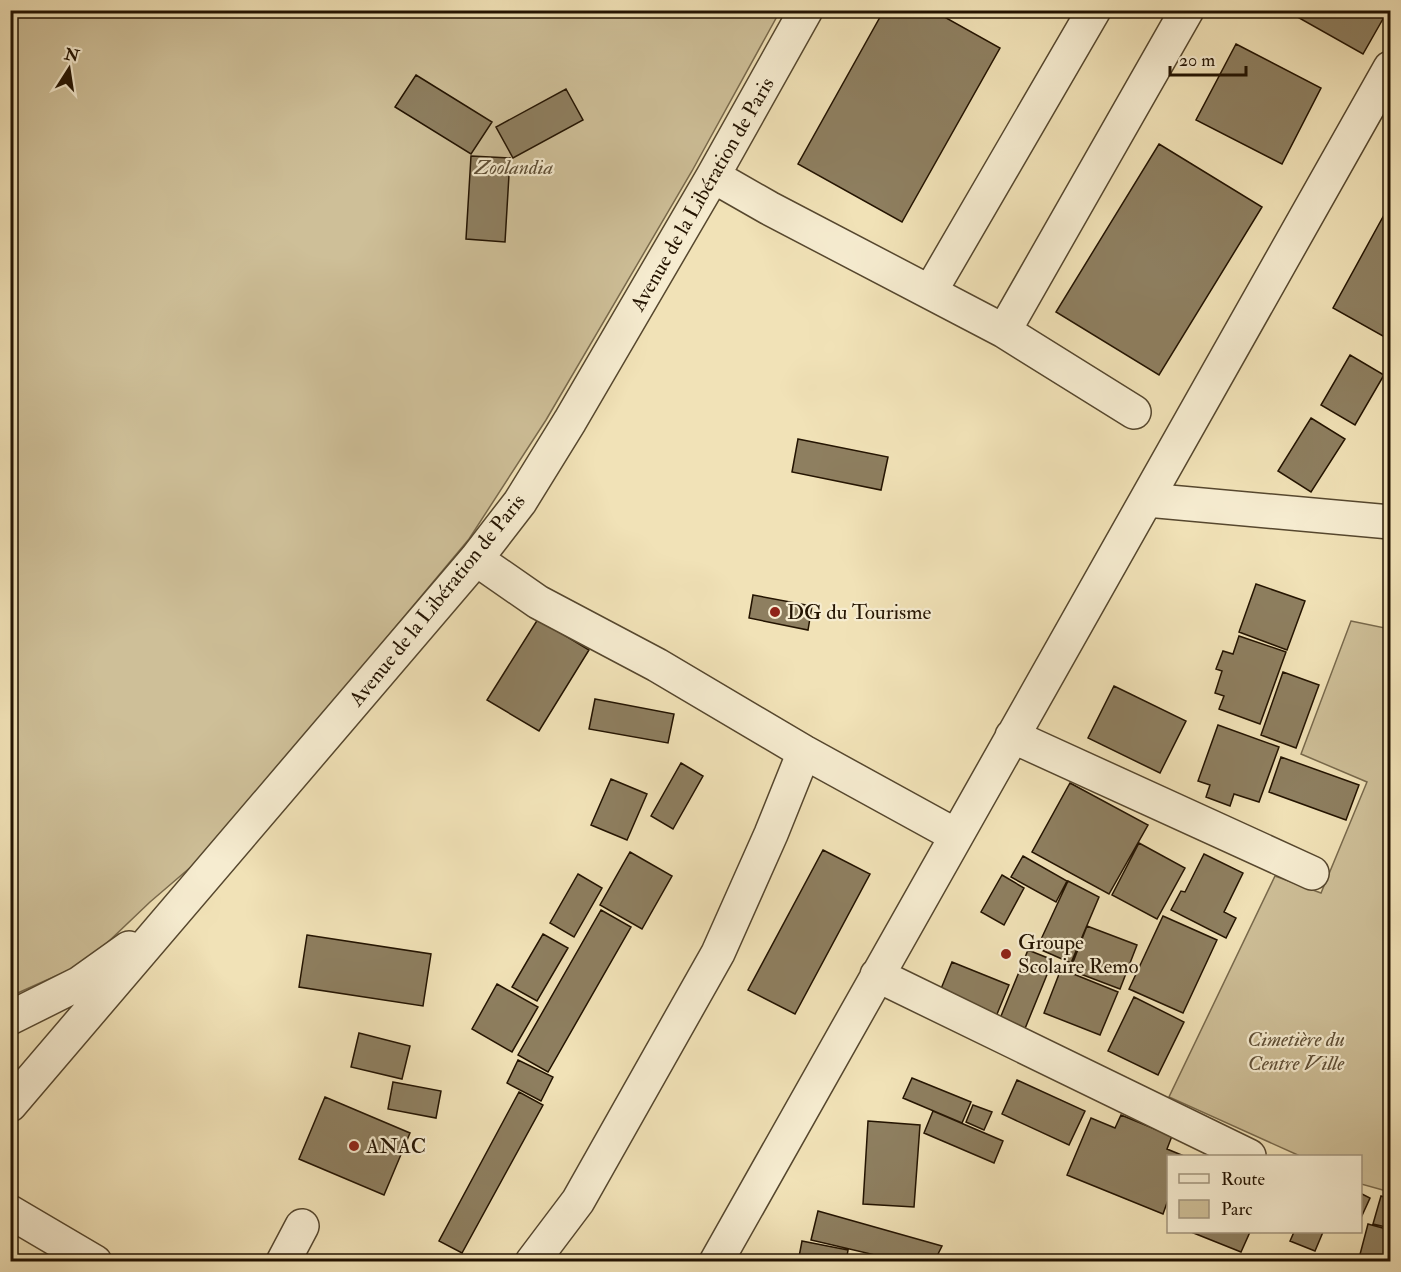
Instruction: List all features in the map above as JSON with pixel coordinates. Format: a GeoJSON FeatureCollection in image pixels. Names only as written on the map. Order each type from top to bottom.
{"type":"FeatureCollection","features":[{"type":"Feature","properties":{"kind":"street","name":"Avenue de la Libération de Paris"},"geometry":{"type":"LineString","coordinates":[[10,1105],[172,918],[476,559],[520,502],[713,176],[806,10]]}},
{"type":"Feature","properties":{"kind":"street"},"geometry":{"type":"LineString","coordinates":[[930,292],[1094,10]]}},
{"type":"Feature","properties":{"kind":"street"},"geometry":{"type":"LineString","coordinates":[[1004,330],[1188,10]]}},
{"type":"Feature","properties":{"kind":"street"},"geometry":{"type":"LineString","coordinates":[[716,1262],[1390,68]]}},
{"type":"Feature","properties":{"kind":"street"},"geometry":{"type":"LineString","coordinates":[[713,176],[769,208],[1004,330],[1134,411]]}},
{"type":"Feature","properties":{"kind":"street"},"geometry":{"type":"LineString","coordinates":[[1147,500],[1390,522]]}},
{"type":"Feature","properties":{"kind":"street"},"geometry":{"type":"LineString","coordinates":[[476,559],[538,602],[657,665],[804,752],[955,835]]}},
{"type":"Feature","properties":{"kind":"street"},"geometry":{"type":"LineString","coordinates":[[1012,736],[1312,873]]}},
{"type":"Feature","properties":{"kind":"street"},"geometry":{"type":"LineString","coordinates":[[532,1262],[578,1201],[718,953],[771,834],[804,752]]}},
{"type":"Feature","properties":{"kind":"street"},"geometry":{"type":"LineString","coordinates":[[10,1018],[80,983],[172,918]]}},
{"type":"Feature","properties":{"kind":"street"},"geometry":{"type":"LineString","coordinates":[[877,975],[1247,1155]]}},
{"type":"Feature","properties":{"kind":"street"},"geometry":{"type":"LineString","coordinates":[[10,1212],[95,1262]]}},
{"type":"Feature","properties":{"kind":"street"},"geometry":{"type":"LineString","coordinates":[[283,1262],[302,1227]]}},
{"type":"Feature","properties":{"kind":"green space","name":"Zoolandia"},"geometry":{"type":"Polygon","coordinates":[[[11,11],[780,11],[692,171],[546,420],[469,539],[206,854],[150,902],[87,962],[11,996],[11,11]]]}},
{"type":"Feature","properties":{"kind":"green space","name":"Cimetière du Centre Ville"},"geometry":{"type":"Polygon","coordinates":[[[1351,621],[1390,629],[1390,1192],[1362,1184],[1362,1155],[1298,1155],[1169,1097],[1275,876],[1321,893],[1367,782],[1301,754],[1351,621]]]}},
{"type":"Feature","properties":{"kind":"building"},"geometry":{"type":"Polygon","coordinates":[[[884,10],[932,10],[1000,48],[902,222],[798,164],[884,10]]]}},
{"type":"Feature","properties":{"kind":"building"},"geometry":{"type":"Polygon","coordinates":[[[1285,10],[1388,10],[1363,54],[1285,10]]]}},
{"type":"Feature","properties":{"kind":"building"},"geometry":{"type":"Polygon","coordinates":[[[1236,44],[1321,88],[1282,164],[1196,120],[1236,44]]]}},
{"type":"Feature","properties":{"kind":"building"},"geometry":{"type":"Polygon","coordinates":[[[416,75],[492,122],[471,154],[395,107],[416,75]]]}},
{"type":"Feature","properties":{"kind":"building"},"geometry":{"type":"Polygon","coordinates":[[[566,89],[583,120],[513,158],[496,127],[566,89]]]}},
{"type":"Feature","properties":{"kind":"building"},"geometry":{"type":"Polygon","coordinates":[[[1159,144],[1262,207],[1159,375],[1056,312],[1159,144]]]}},
{"type":"Feature","properties":{"kind":"building"},"geometry":{"type":"Polygon","coordinates":[[[471,156],[510,158],[505,242],[466,239],[471,156]]]}},
{"type":"Feature","properties":{"kind":"building"},"geometry":{"type":"Polygon","coordinates":[[[1390,204],[1390,340],[1333,308],[1390,204]]]}},
{"type":"Feature","properties":{"kind":"building"},"geometry":{"type":"Polygon","coordinates":[[[1350,355],[1384,375],[1355,425],[1321,405],[1350,355]]]}},
{"type":"Feature","properties":{"kind":"building"},"geometry":{"type":"Polygon","coordinates":[[[1390,413],[1390,427],[1385,423],[1390,413]]]}},
{"type":"Feature","properties":{"kind":"building"},"geometry":{"type":"Polygon","coordinates":[[[1311,418],[1345,439],[1311,492],[1278,471],[1311,418]]]}},
{"type":"Feature","properties":{"kind":"building"},"geometry":{"type":"Polygon","coordinates":[[[798,439],[888,457],[881,490],[792,472],[798,439]]]}},
{"type":"Feature","properties":{"kind":"building"},"geometry":{"type":"Polygon","coordinates":[[[1256,584],[1305,601],[1287,650],[1239,632],[1256,584]]]}},
{"type":"Feature","properties":{"kind":"building"},"geometry":{"type":"Polygon","coordinates":[[[753,595],[812,606],[808,630],[749,618],[753,595]]]}},
{"type":"Feature","properties":{"kind":"building"},"geometry":{"type":"Polygon","coordinates":[[[538,619],[589,650],[539,731],[487,700],[538,619]]]}},
{"type":"Feature","properties":{"kind":"building"},"geometry":{"type":"Polygon","coordinates":[[[1239,636],[1286,652],[1260,724],[1219,709],[1224,696],[1215,693],[1222,671],[1216,669],[1223,651],[1233,654],[1239,636]]]}},
{"type":"Feature","properties":{"kind":"building"},"geometry":{"type":"Polygon","coordinates":[[[1283,672],[1319,685],[1296,748],[1261,735],[1283,672]]]}},
{"type":"Feature","properties":{"kind":"building"},"geometry":{"type":"Polygon","coordinates":[[[1114,686],[1186,721],[1160,773],[1088,738],[1114,686]]]}},
{"type":"Feature","properties":{"kind":"building"},"geometry":{"type":"Polygon","coordinates":[[[595,699],[674,714],[668,743],[589,729],[595,699]]]}},
{"type":"Feature","properties":{"kind":"building"},"geometry":{"type":"Polygon","coordinates":[[[1218,725],[1279,747],[1259,802],[1234,794],[1230,806],[1206,797],[1210,785],[1198,781],[1218,725]]]}},
{"type":"Feature","properties":{"kind":"building"},"geometry":{"type":"Polygon","coordinates":[[[1281,757],[1359,785],[1346,820],[1269,792],[1281,757]]]}},
{"type":"Feature","properties":{"kind":"building"},"geometry":{"type":"Polygon","coordinates":[[[681,763],[703,776],[673,829],[651,816],[681,763]]]}},
{"type":"Feature","properties":{"kind":"building"},"geometry":{"type":"Polygon","coordinates":[[[611,779],[647,794],[627,840],[591,825],[611,779]]]}},
{"type":"Feature","properties":{"kind":"building"},"geometry":{"type":"Polygon","coordinates":[[[1070,783],[1148,825],[1109,894],[1032,852],[1070,783]]]}},
{"type":"Feature","properties":{"kind":"building"},"geometry":{"type":"Polygon","coordinates":[[[1139,843],[1185,868],[1157,919],[1112,895],[1139,843]]]}},
{"type":"Feature","properties":{"kind":"building"},"geometry":{"type":"Polygon","coordinates":[[[823,850],[870,874],[795,1014],[748,990],[823,850]]]}},
{"type":"Feature","properties":{"kind":"building"},"geometry":{"type":"Polygon","coordinates":[[[630,852],[672,876],[642,929],[600,905],[630,852]]]}},
{"type":"Feature","properties":{"kind":"building"},"geometry":{"type":"Polygon","coordinates":[[[1204,854],[1243,873],[1224,912],[1236,918],[1226,938],[1171,910],[1181,891],[1185,892],[1204,854]]]}},
{"type":"Feature","properties":{"kind":"building"},"geometry":{"type":"Polygon","coordinates":[[[1023,856],[1067,881],[1056,902],[1011,877],[1023,856]]]}},
{"type":"Feature","properties":{"kind":"building"},"geometry":{"type":"Polygon","coordinates":[[[578,874],[602,888],[574,937],[550,923],[578,874]]]}},
{"type":"Feature","properties":{"kind":"building"},"geometry":{"type":"Polygon","coordinates":[[[1002,875],[1024,888],[1004,925],[981,912],[1002,875]]]}},
{"type":"Feature","properties":{"kind":"building"},"geometry":{"type":"Polygon","coordinates":[[[1068,881],[1099,897],[1071,963],[1037,948],[1068,881]]]}},
{"type":"Feature","properties":{"kind":"building"},"geometry":{"type":"Polygon","coordinates":[[[601,910],[631,927],[548,1072],[518,1055],[601,910]]]}},
{"type":"Feature","properties":{"kind":"building"},"geometry":{"type":"Polygon","coordinates":[[[1163,916],[1217,940],[1183,1013],[1129,989],[1163,916]]]}},
{"type":"Feature","properties":{"kind":"building"},"geometry":{"type":"Polygon","coordinates":[[[1087,926],[1137,945],[1120,989],[1070,970],[1087,926]]]}},
{"type":"Feature","properties":{"kind":"building"},"geometry":{"type":"Polygon","coordinates":[[[543,934],[568,948],[537,1001],[512,987],[543,934]]]}},
{"type":"Feature","properties":{"kind":"building"},"geometry":{"type":"Polygon","coordinates":[[[307,935],[431,954],[423,1006],[299,987],[307,935]]]}},
{"type":"Feature","properties":{"kind":"building"},"geometry":{"type":"Polygon","coordinates":[[[1028,950],[1053,960],[1024,1031],[999,1021],[1028,950]]]}},
{"type":"Feature","properties":{"kind":"building"},"geometry":{"type":"Polygon","coordinates":[[[952,962],[1009,985],[995,1019],[938,996],[952,962]]]}},
{"type":"Feature","properties":{"kind":"building"},"geometry":{"type":"Polygon","coordinates":[[[1061,969],[1118,992],[1100,1035],[1044,1013],[1061,969]]]}},
{"type":"Feature","properties":{"kind":"building"},"geometry":{"type":"Polygon","coordinates":[[[497,984],[538,1007],[512,1052],[472,1029],[497,984]]]}},
{"type":"Feature","properties":{"kind":"building"},"geometry":{"type":"Polygon","coordinates":[[[1134,997],[1184,1022],[1158,1075],[1108,1051],[1134,997]]]}},
{"type":"Feature","properties":{"kind":"building"},"geometry":{"type":"Polygon","coordinates":[[[359,1033],[410,1046],[402,1079],[351,1067],[359,1033]]]}},
{"type":"Feature","properties":{"kind":"building"},"geometry":{"type":"Polygon","coordinates":[[[518,1060],[553,1077],[541,1101],[507,1083],[518,1060]]]}},
{"type":"Feature","properties":{"kind":"building"},"geometry":{"type":"Polygon","coordinates":[[[912,1078],[971,1102],[962,1123],[903,1098],[912,1078]]]}},
{"type":"Feature","properties":{"kind":"building"},"geometry":{"type":"Polygon","coordinates":[[[1017,1080],[1085,1111],[1069,1145],[1002,1114],[1017,1080]]]}},
{"type":"Feature","properties":{"kind":"building"},"geometry":{"type":"Polygon","coordinates":[[[393,1082],[441,1091],[436,1118],[388,1109],[393,1082]]]}},
{"type":"Feature","properties":{"kind":"building"},"geometry":{"type":"Polygon","coordinates":[[[519,1092],[543,1105],[462,1253],[439,1241],[519,1092]]]}},
{"type":"Feature","properties":{"kind":"building","name":"ANAC"},"geometry":{"type":"Polygon","coordinates":[[[325,1097],[410,1133],[384,1195],[299,1159],[325,1097]]]}},
{"type":"Feature","properties":{"kind":"building"},"geometry":{"type":"Polygon","coordinates":[[[973,1105],[992,1112],[984,1130],[966,1122],[973,1105]]]}},
{"type":"Feature","properties":{"kind":"building"},"geometry":{"type":"Polygon","coordinates":[[[933,1111],[1003,1141],[994,1163],[924,1133],[933,1111]]]}},
{"type":"Feature","properties":{"kind":"building"},"geometry":{"type":"Polygon","coordinates":[[[1121,1115],[1172,1136],[1167,1149],[1182,1155],[1167,1155],[1167,1203],[1163,1214],[1067,1175],[1091,1118],[1115,1128],[1121,1115]]]}},
{"type":"Feature","properties":{"kind":"building"},"geometry":{"type":"Polygon","coordinates":[[[868,1121],[920,1125],[914,1207],[863,1204],[868,1121]]]}},
{"type":"Feature","properties":{"kind":"building"},"geometry":{"type":"Polygon","coordinates":[[[1362,1194],[1370,1198],[1362,1216],[1362,1194]]]}},
{"type":"Feature","properties":{"kind":"building"},"geometry":{"type":"Polygon","coordinates":[[[1381,1196],[1390,1199],[1390,1228],[1373,1224],[1381,1196]]]}},
{"type":"Feature","properties":{"kind":"building"},"geometry":{"type":"Polygon","coordinates":[[[818,1211],[942,1246],[934,1262],[887,1262],[888,1258],[811,1240],[818,1211]]]}},
{"type":"Feature","properties":{"kind":"building"},"geometry":{"type":"Polygon","coordinates":[[[1368,1224],[1390,1230],[1390,1262],[1358,1262],[1368,1224]]]}},
{"type":"Feature","properties":{"kind":"building"},"geometry":{"type":"Polygon","coordinates":[[[1194,1233],[1250,1233],[1241,1252],[1194,1233]]]}},
{"type":"Feature","properties":{"kind":"building"},"geometry":{"type":"Polygon","coordinates":[[[1294,1233],[1323,1233],[1315,1251],[1290,1241],[1294,1233]]]}},
{"type":"Feature","properties":{"kind":"building"},"geometry":{"type":"Polygon","coordinates":[[[802,1241],[848,1250],[846,1262],[798,1262],[802,1241]]]}},
{"type":"Feature","properties":{"kind":"building"},"geometry":{"type":"Polygon","coordinates":[[[979,1257],[1022,1260],[1022,1262],[979,1262],[979,1257]]]}},
{"type":"Feature","properties":{"kind":"place","name":"DG du Tourisme"},"geometry":{"type":"Point","coordinates":[775,612]}},
{"type":"Feature","properties":{"kind":"place","name":"Groupe Scolaire Remo"},"geometry":{"type":"Point","coordinates":[1006,954]}},
{"type":"Feature","properties":{"kind":"place","name":"ANAC"},"geometry":{"type":"Point","coordinates":[354,1146]}}]}
